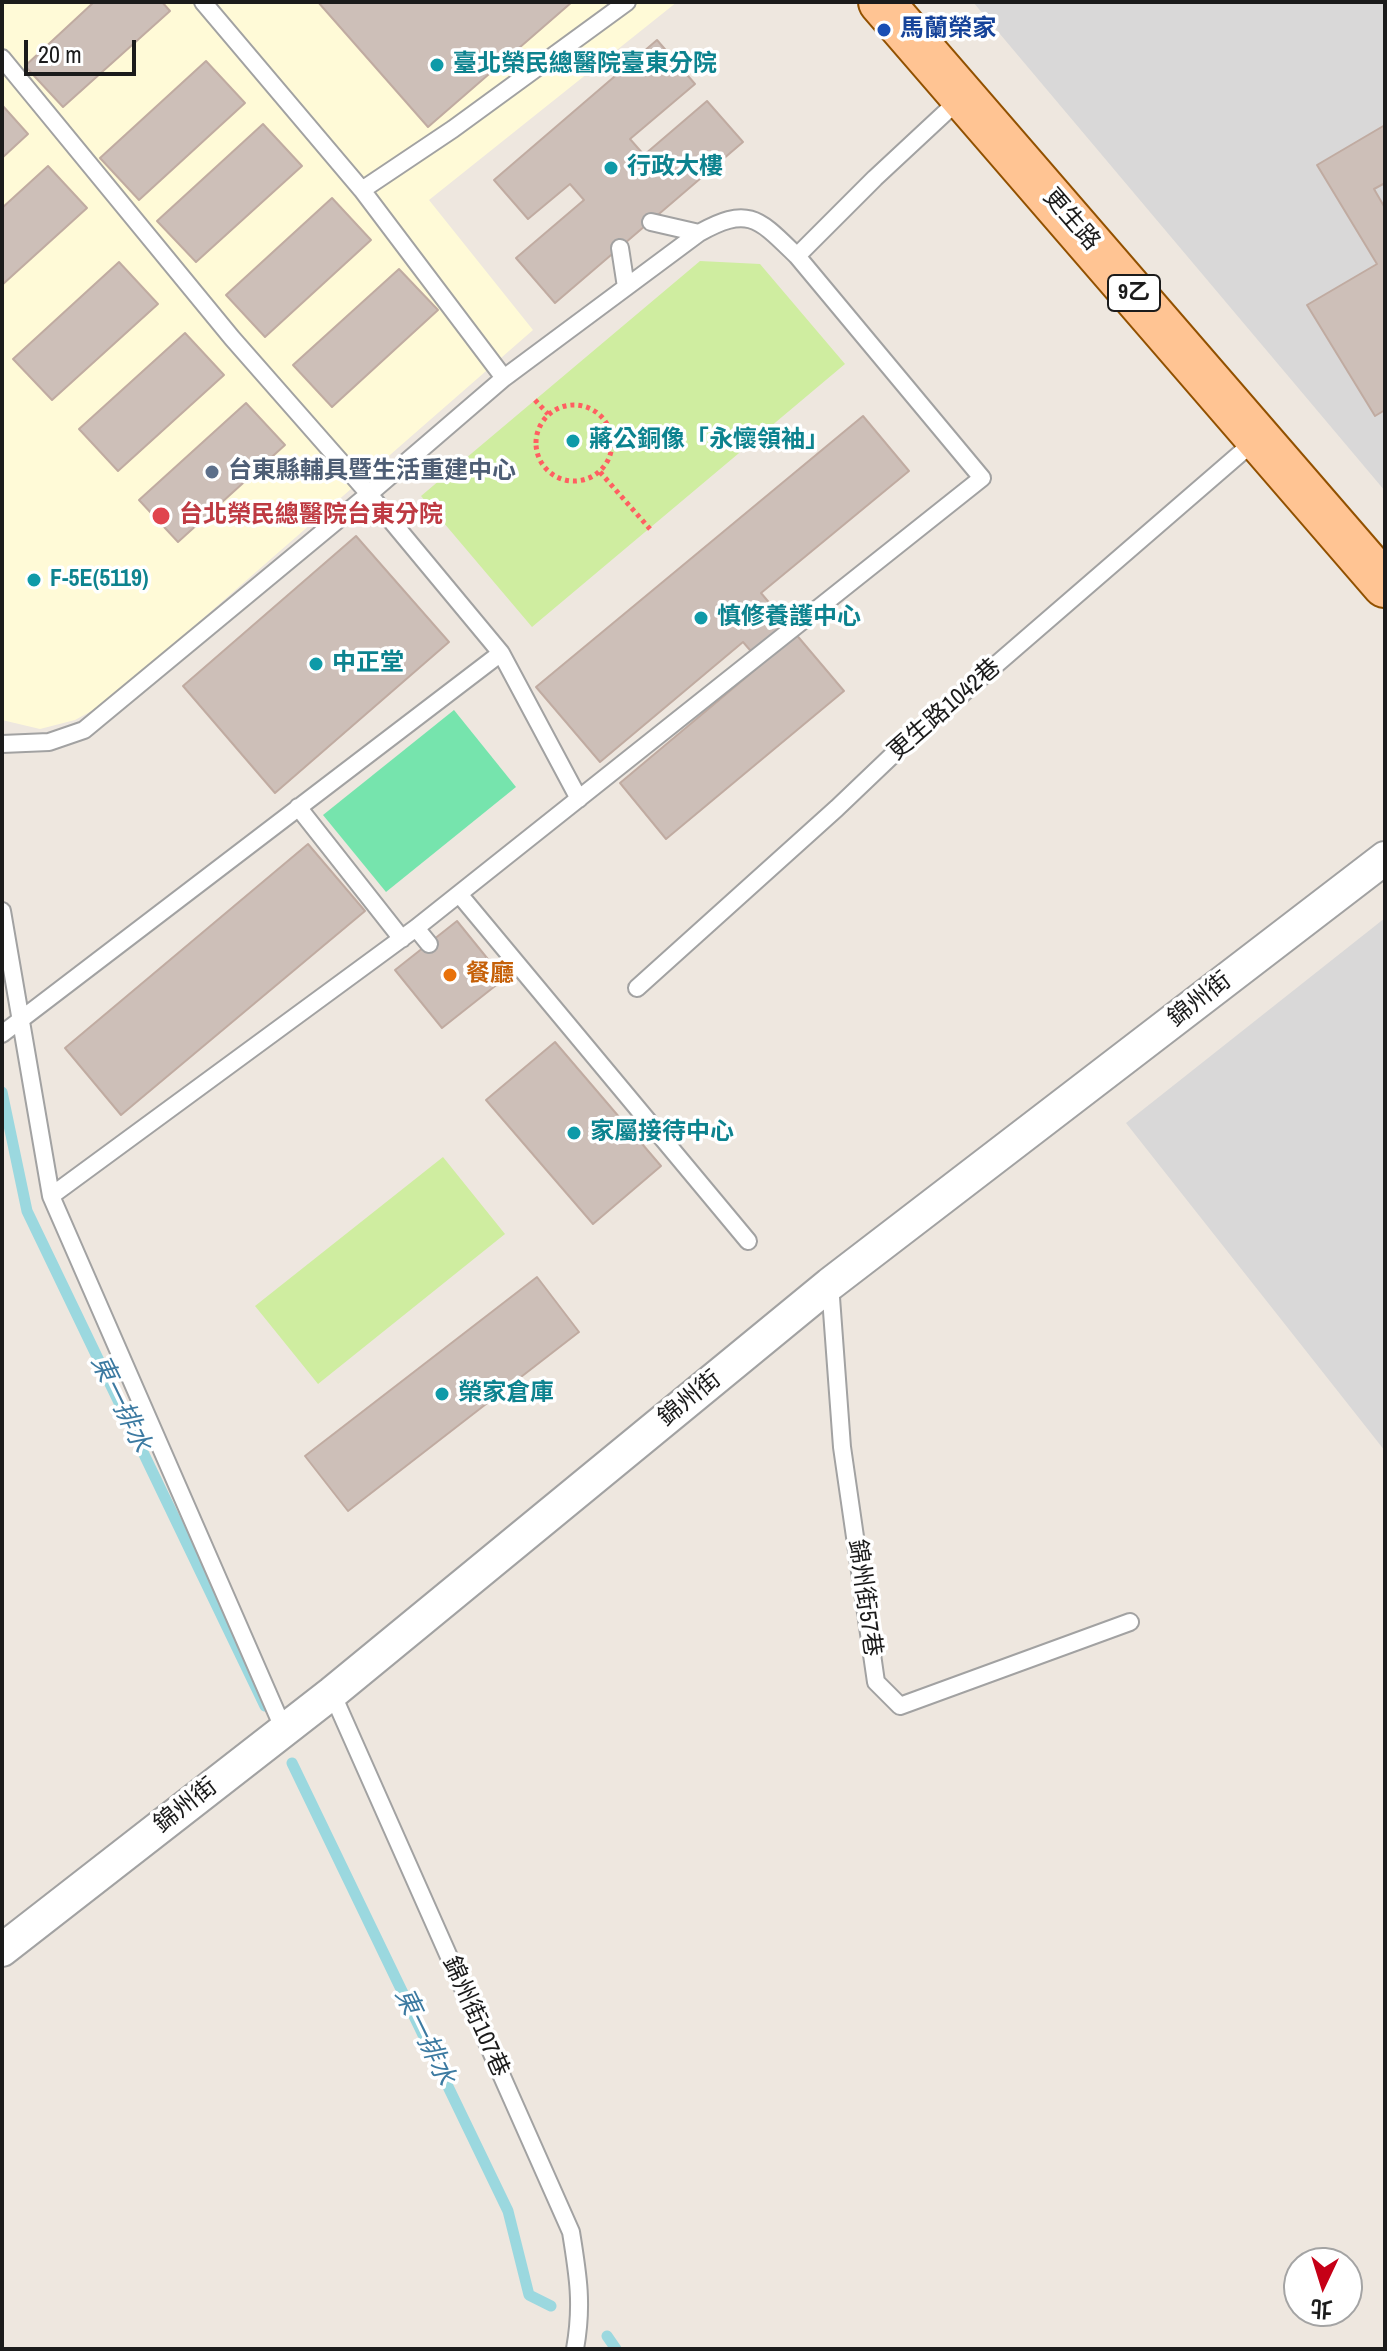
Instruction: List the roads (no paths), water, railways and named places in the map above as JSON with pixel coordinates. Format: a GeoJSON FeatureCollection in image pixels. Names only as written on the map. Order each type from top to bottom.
{"type":"FeatureCollection","features":[{"type":"Feature","properties":{"kind":"main road","name":"更生路"},"geometry":{"type":"LineString","coordinates":[[881,2],[1385,585]]}},
{"type":"Feature","properties":{"kind":"street","name":"錦州街"},"geometry":{"type":"LineString","coordinates":[[2,1950],[332,1693],[830,1284],[1385,858]]}},
{"type":"Feature","properties":{"kind":"lane"},"geometry":{"type":"LineString","coordinates":[[203,2],[362,190],[504,378]]}},
{"type":"Feature","properties":{"kind":"lane"},"geometry":{"type":"LineString","coordinates":[[362,190],[453,129],[627,2]]}},
{"type":"Feature","properties":{"kind":"lane"},"geometry":{"type":"LineString","coordinates":[[2,58],[232,338],[369,494],[501,653],[579,799]]}},
{"type":"Feature","properties":{"kind":"lane"},"geometry":{"type":"LineString","coordinates":[[797,256],[964,96]]}},
{"type":"Feature","properties":{"kind":"lane"},"geometry":{"type":"LineString","coordinates":[[2,744],[49,742],[84,730],[504,378],[699,233],[724,219],[748,218],[764,223],[797,256],[982,478],[409,934],[51,1196]]}},
{"type":"Feature","properties":{"kind":"lane"},"geometry":{"type":"LineString","coordinates":[[651,222],[699,233]]}},
{"type":"Feature","properties":{"kind":"lane"},"geometry":{"type":"LineString","coordinates":[[620,248],[626,287]]}},
{"type":"Feature","properties":{"kind":"lane","name":"更生路1042巷"},"geometry":{"type":"LineString","coordinates":[[637,988],[902,746],[1258,438]]}},
{"type":"Feature","properties":{"kind":"lane"},"geometry":{"type":"LineString","coordinates":[[2,1034],[501,653]]}},
{"type":"Feature","properties":{"kind":"lane"},"geometry":{"type":"LineString","coordinates":[[298,807],[409,934],[429,944]]}},
{"type":"Feature","properties":{"kind":"lane"},"geometry":{"type":"LineString","coordinates":[[459,894],[748,1241]]}},
{"type":"Feature","properties":{"kind":"lane"},"geometry":{"type":"LineString","coordinates":[[2,911],[51,1196],[284,1730]]}},
{"type":"Feature","properties":{"kind":"lane","name":"錦州街57巷"},"geometry":{"type":"LineString","coordinates":[[830,1284],[842,1447],[876,1682],[900,1706],[1130,1622]]}},
{"type":"Feature","properties":{"kind":"lane","name":"錦州街107巷"},"geometry":{"type":"LineString","coordinates":[[332,1693],[571,2232],[581,2288],[581,2315],[575,2349]]}},
{"type":"Feature","properties":{"kind":"waterway","name":"東一排水"},"geometry":{"type":"LineString","coordinates":[[2,1092],[27,1211],[265,1706]]}},
{"type":"Feature","properties":{"kind":"waterway","name":"東一排水"},"geometry":{"type":"LineString","coordinates":[[292,1763],[508,2211],[529,2295],[551,2306]]}},
{"type":"Feature","properties":{"kind":"waterway","name":"東一排水"},"geometry":{"type":"LineString","coordinates":[[607,2336],[616,2349]]}},
{"type":"Feature","properties":{"kind":"place","name":"馬蘭榮家"},"geometry":{"type":"Point","coordinates":[884,30]}},
{"type":"Feature","properties":{"kind":"place","name":"臺北榮民總醫院臺東分院"},"geometry":{"type":"Point","coordinates":[437,65]}},
{"type":"Feature","properties":{"kind":"place","name":"行政大樓"},"geometry":{"type":"Point","coordinates":[611,168]}},
{"type":"Feature","properties":{"kind":"place","name":"蔣公銅像「永懷領袖」"},"geometry":{"type":"Point","coordinates":[573,441]}},
{"type":"Feature","properties":{"kind":"place","name":"台東縣輔具暨生活重建中心"},"geometry":{"type":"Point","coordinates":[212,472]}},
{"type":"Feature","properties":{"kind":"place","name":"台北榮民總醫院台東分院"},"geometry":{"type":"Point","coordinates":[161,516]}},
{"type":"Feature","properties":{"kind":"place","name":"F-5E(5119)"},"geometry":{"type":"Point","coordinates":[34,580]}},
{"type":"Feature","properties":{"kind":"place","name":"慎修養護中心"},"geometry":{"type":"Point","coordinates":[701,618]}},
{"type":"Feature","properties":{"kind":"place","name":"中正堂"},"geometry":{"type":"Point","coordinates":[316,664]}},
{"type":"Feature","properties":{"kind":"place","name":"餐廳"},"geometry":{"type":"Point","coordinates":[450,975]}},
{"type":"Feature","properties":{"kind":"place","name":"家屬接待中心"},"geometry":{"type":"Point","coordinates":[574,1133]}},
{"type":"Feature","properties":{"kind":"place","name":"榮家倉庫"},"geometry":{"type":"Point","coordinates":[442,1394]}}]}
